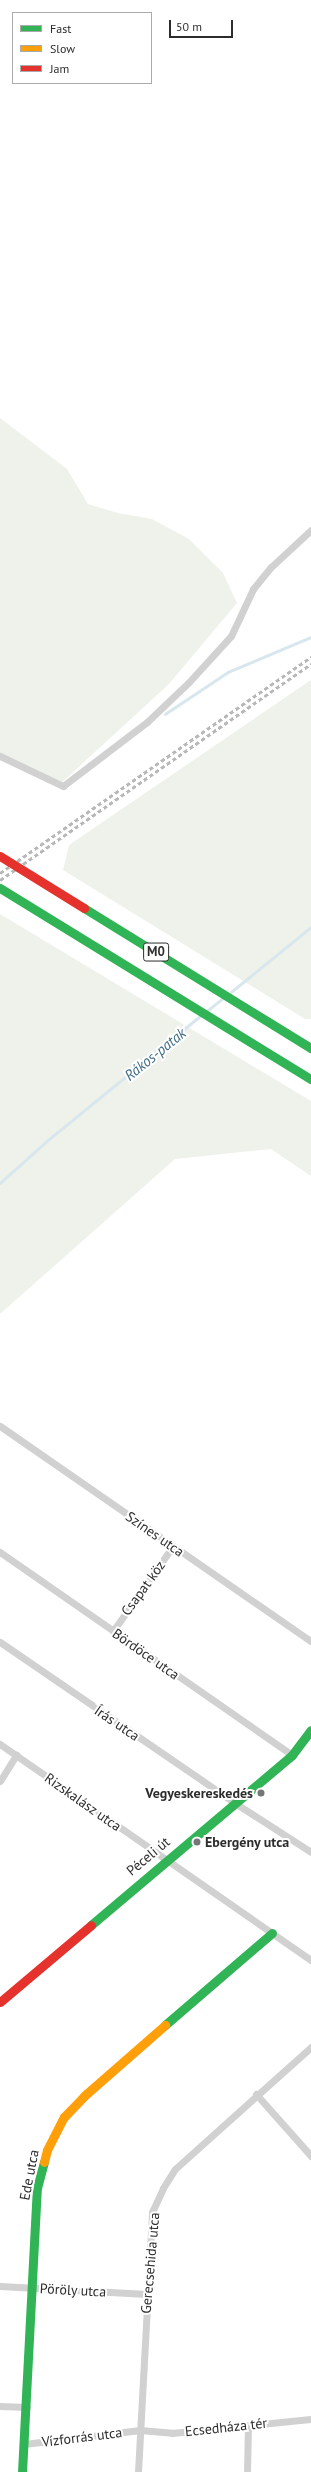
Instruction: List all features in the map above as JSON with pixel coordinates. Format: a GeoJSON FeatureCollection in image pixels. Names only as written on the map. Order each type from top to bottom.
{"type":"FeatureCollection","features":[{"type":"Feature","properties":{"kind":"main road","name":"M0"},"geometry":{"type":"LineString","coordinates":[[0,856],[311,1048]]}},
{"type":"Feature","properties":{"kind":"main road","name":"M0"},"geometry":{"type":"LineString","coordinates":[[0,888],[311,1079]]}},
{"type":"Feature","properties":{"kind":"main road","name":"Péceli út"},"geometry":{"type":"LineString","coordinates":[[0,2002],[166,1859],[292,1755],[311,1730]]}},
{"type":"Feature","properties":{"kind":"main road","name":"Ede utca"},"geometry":{"type":"LineString","coordinates":[[22,2472],[27,2407],[37,2188],[47,2150],[64,2117],[84,2096],[272,1933]]}},
{"type":"Feature","properties":{"kind":"street"},"geometry":{"type":"LineString","coordinates":[[0,756],[63,786],[147,722],[189,682],[230,636],[248,600],[271,567],[311,530]]}},
{"type":"Feature","properties":{"kind":"street","name":"Színes utca"},"geometry":{"type":"LineString","coordinates":[[0,1426],[311,1641]]}},
{"type":"Feature","properties":{"kind":"street","name":"Csapat köz"},"geometry":{"type":"LineString","coordinates":[[113,1630],[173,1546]]}},
{"type":"Feature","properties":{"kind":"street","name":"Bördöce utca"},"geometry":{"type":"LineString","coordinates":[[0,1552],[292,1755]]}},
{"type":"Feature","properties":{"kind":"street","name":"Írás utca"},"geometry":{"type":"LineString","coordinates":[[0,1642],[235,1803],[311,1852]]}},
{"type":"Feature","properties":{"kind":"street","name":"Rizskalász utca"},"geometry":{"type":"LineString","coordinates":[[0,1744],[166,1859]]}},
{"type":"Feature","properties":{"kind":"street"},"geometry":{"type":"LineString","coordinates":[[0,1781],[16,1755]]}},
{"type":"Feature","properties":{"kind":"street"},"geometry":{"type":"LineString","coordinates":[[166,1859],[311,1960]]}},
{"type":"Feature","properties":{"kind":"street","name":"Gerecsehida utca"},"geometry":{"type":"LineString","coordinates":[[138,2472],[152,2212],[163,2188],[175,2169],[256,2094],[311,2047]]}},
{"type":"Feature","properties":{"kind":"street"},"geometry":{"type":"LineString","coordinates":[[256,2094],[311,2156]]}},
{"type":"Feature","properties":{"kind":"street","name":"Pöröly utca"},"geometry":{"type":"LineString","coordinates":[[0,2286],[147,2294]]}},
{"type":"Feature","properties":{"kind":"street"},"geometry":{"type":"LineString","coordinates":[[0,2406],[27,2407]]}},
{"type":"Feature","properties":{"kind":"street","name":"Ecsedháza tér"},"geometry":{"type":"LineString","coordinates":[[140,2430],[172,2432],[311,2419]]}},
{"type":"Feature","properties":{"kind":"street"},"geometry":{"type":"LineString","coordinates":[[247,2472],[248,2425]]}},
{"type":"Feature","properties":{"kind":"street","name":"Vízforrás utca"},"geometry":{"type":"LineString","coordinates":[[24,2444],[140,2430]]}},
{"type":"Feature","properties":{"kind":"shaded area"},"geometry":{"type":"Polygon","coordinates":[[[0,418],[67,469],[88,504],[118,513],[152,519],[189,539],[223,573],[237,603],[169,684],[58,786],[0,759],[0,418]]]}},
{"type":"Feature","properties":{"kind":"shaded area"},"geometry":{"type":"Polygon","coordinates":[[[311,680],[311,1019],[305,1019],[63,870],[69,845],[311,680]]]}},
{"type":"Feature","properties":{"kind":"shaded area"},"geometry":{"type":"Polygon","coordinates":[[[0,914],[311,1101],[311,1176],[271,1149],[175,1159],[0,1314],[0,914]]]}},
{"type":"Feature","properties":{"kind":"waterway"},"geometry":{"type":"LineString","coordinates":[[165,714],[228,672],[311,637]]}},
{"type":"Feature","properties":{"kind":"waterway","name":"Rákos-patak"},"geometry":{"type":"LineString","coordinates":[[231,992],[311,927]]}},
{"type":"Feature","properties":{"kind":"waterway","name":"Rákos-patak"},"geometry":{"type":"LineString","coordinates":[[207,1011],[222,999]]}},
{"type":"Feature","properties":{"kind":"waterway","name":"Rákos-patak"},"geometry":{"type":"LineString","coordinates":[[0,1183],[48,1140],[200,1016]]}},
{"type":"Feature","properties":{"kind":"railway"},"geometry":{"type":"LineString","coordinates":[[0,873],[311,657]]}},
{"type":"Feature","properties":{"kind":"railway"},"geometry":{"type":"LineString","coordinates":[[0,880],[311,664]]}},
{"type":"Feature","properties":{"kind":"traffic: fast"},"geometry":{"type":"LineString","coordinates":[[0,888],[311,1079]]}},
{"type":"Feature","properties":{"kind":"traffic: fast"},"geometry":{"type":"LineString","coordinates":[[84,908],[311,1048]]}},
{"type":"Feature","properties":{"kind":"traffic: fast"},"geometry":{"type":"LineString","coordinates":[[91,1925],[292,1755],[311,1730]]}},
{"type":"Feature","properties":{"kind":"traffic: fast"},"geometry":{"type":"LineString","coordinates":[[165,2025],[272,1933]]}},
{"type":"Feature","properties":{"kind":"traffic: fast"},"geometry":{"type":"LineString","coordinates":[[22,2472],[37,2188],[44,2162]]}},
{"type":"Feature","properties":{"kind":"traffic: slow"},"geometry":{"type":"LineString","coordinates":[[44,2162],[47,2150],[64,2117],[84,2096],[165,2025]]}},
{"type":"Feature","properties":{"kind":"traffic: jam"},"geometry":{"type":"LineString","coordinates":[[0,856],[84,908]]}},
{"type":"Feature","properties":{"kind":"traffic: jam"},"geometry":{"type":"LineString","coordinates":[[0,2002],[91,1925]]}},
{"type":"Feature","properties":{"kind":"place","name":"Vegyeskereskedés"},"geometry":{"type":"Point","coordinates":[261,1793]}},
{"type":"Feature","properties":{"kind":"place","name":"Ebergény utca"},"geometry":{"type":"Point","coordinates":[197,1842]}}]}
